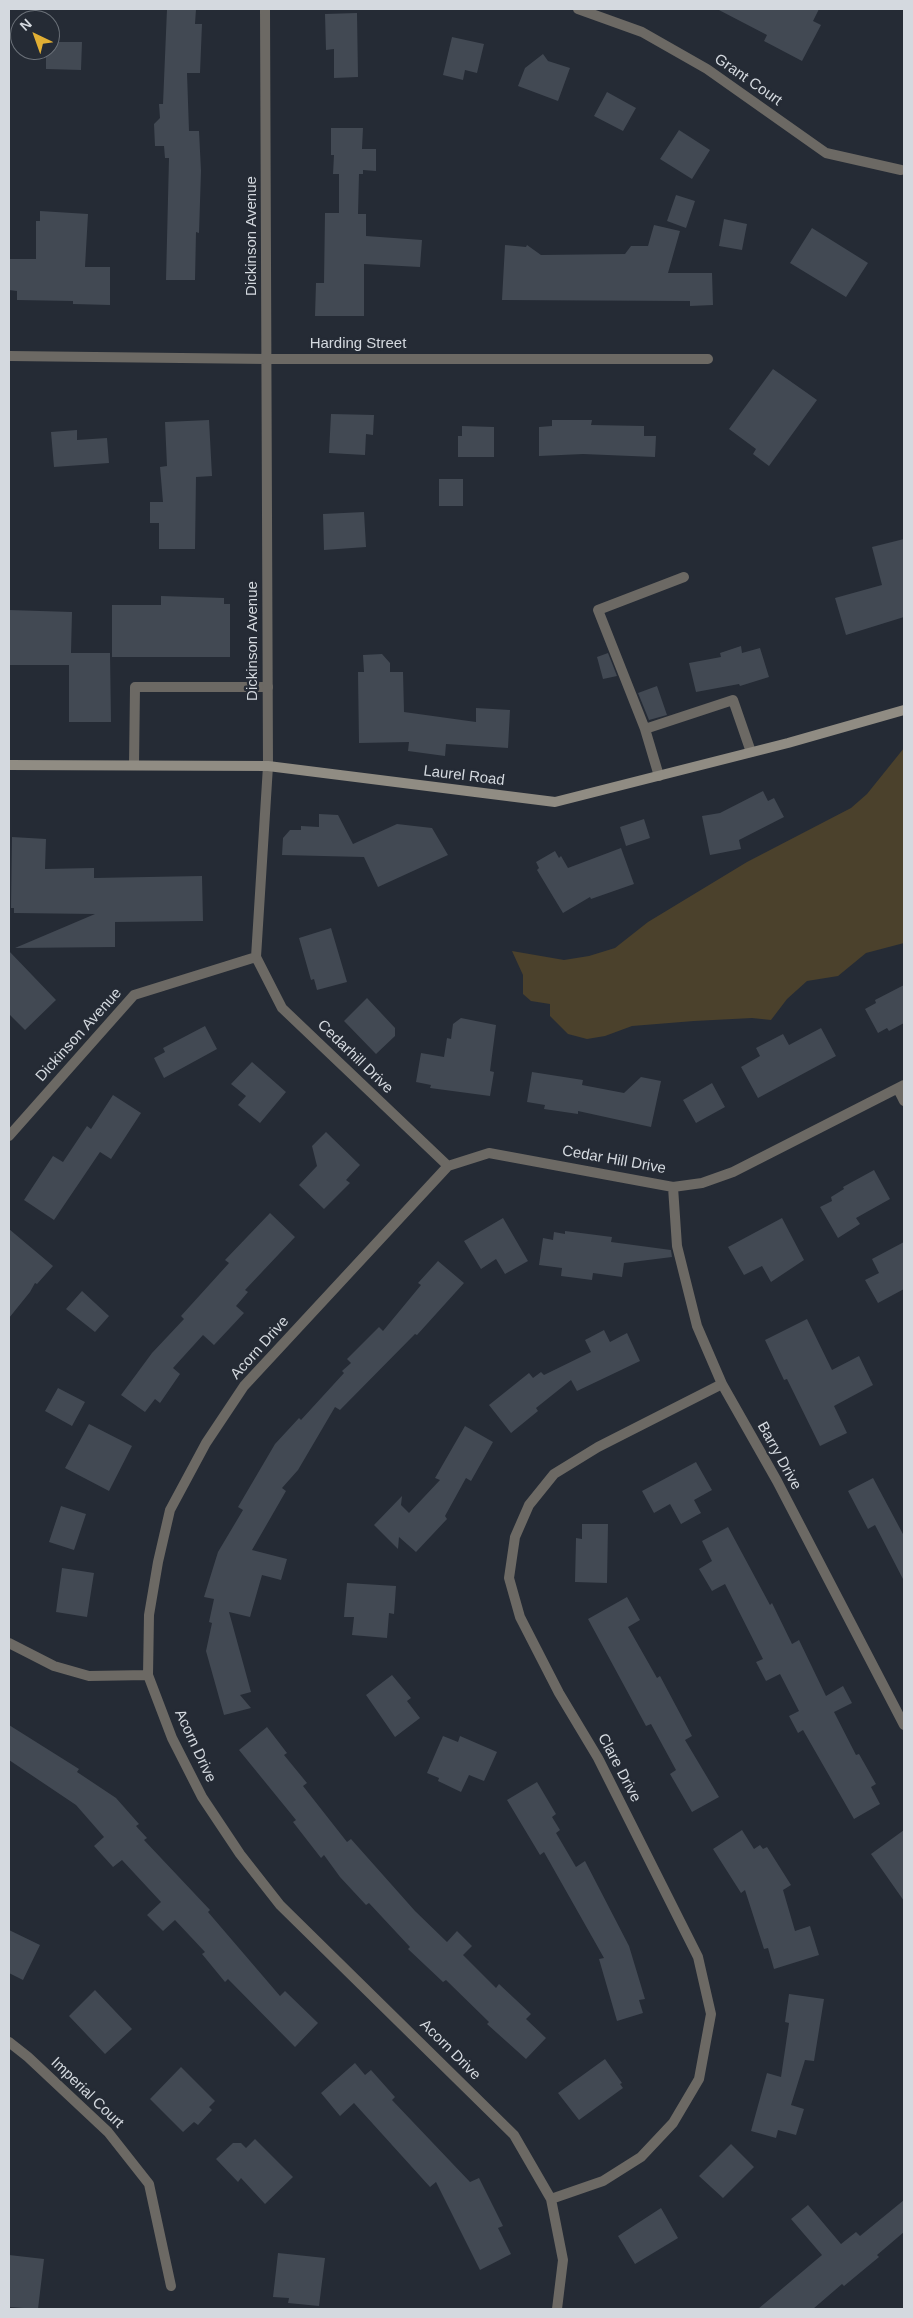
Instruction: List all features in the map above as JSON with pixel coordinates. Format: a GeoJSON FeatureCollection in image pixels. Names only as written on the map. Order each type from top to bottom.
{"type":"FeatureCollection","features":[{"type":"Feature","properties":{"kind":"main road","name":"Laurel Road"},"geometry":{"type":"LineString","coordinates":[[9,764],[268,766],[555,802],[751,752],[904,710]]}},
{"type":"Feature","properties":{"kind":"street","name":"Dickinson Avenue"},"geometry":{"type":"LineString","coordinates":[[9,1136],[134,995],[256,957],[268,766],[266,9]]}},
{"type":"Feature","properties":{"kind":"street","name":"Grant Court"},"geometry":{"type":"LineString","coordinates":[[578,9],[642,32],[707,69],[826,153],[901,170]]}},
{"type":"Feature","properties":{"kind":"street","name":"Harding Street"},"geometry":{"type":"LineString","coordinates":[[9,356],[267,359],[708,359]]}},
{"type":"Feature","properties":{"kind":"street"},"geometry":{"type":"LineString","coordinates":[[659,776],[645,728],[598,610],[684,577]]}},
{"type":"Feature","properties":{"kind":"street"},"geometry":{"type":"LineString","coordinates":[[134,765],[135,687],[268,687]]}},
{"type":"Feature","properties":{"kind":"street"},"geometry":{"type":"LineString","coordinates":[[645,728],[733,700],[751,752]]}},
{"type":"Feature","properties":{"kind":"street","name":"Cedarhill Drive"},"geometry":{"type":"LineString","coordinates":[[256,957],[282,1008],[448,1166]]}},
{"type":"Feature","properties":{"kind":"street"},"geometry":{"type":"LineString","coordinates":[[901,1087],[904,1101]]}},
{"type":"Feature","properties":{"kind":"street","name":"Cedar Hill Drive"},"geometry":{"type":"LineString","coordinates":[[448,1166],[489,1154],[673,1187],[702,1182],[733,1172],[901,1087]]}},
{"type":"Feature","properties":{"kind":"street","name":"Acorn Drive"},"geometry":{"type":"LineString","coordinates":[[448,1166],[244,1386],[206,1443],[170,1510],[158,1562],[149,1615],[148,1675],[172,1738],[202,1797],[240,1854],[268,1891],[280,1906],[514,2135],[551,2199],[563,2260],[557,2309]]}},
{"type":"Feature","properties":{"kind":"street","name":"Barry Drive"},"geometry":{"type":"LineString","coordinates":[[673,1187],[677,1246],[697,1326],[722,1384],[777,1481],[904,1725]]}},
{"type":"Feature","properties":{"kind":"street","name":"Clare Drive"},"geometry":{"type":"LineString","coordinates":[[551,2199],[603,2180],[641,2157],[674,2124],[699,2079],[711,2014],[698,1957],[598,1758],[559,1693],[520,1617],[509,1578],[515,1537],[529,1505],[554,1474],[598,1447],[722,1384]]}},
{"type":"Feature","properties":{"kind":"street"},"geometry":{"type":"LineString","coordinates":[[9,1643],[54,1666],[89,1676],[148,1675]]}},
{"type":"Feature","properties":{"kind":"street","name":"Imperial Court"},"geometry":{"type":"LineString","coordinates":[[9,2042],[28,2057],[108,2132],[149,2184],[171,2286]]}},
{"type":"Feature","properties":{"kind":"shaded area"},"geometry":{"type":"Polygon","coordinates":[[[904,748],[904,943],[866,953],[838,976],[807,981],[787,999],[771,1020],[752,1018],[632,1026],[605,1036],[587,1039],[568,1034],[550,1016],[550,1004],[531,1001],[523,994],[523,975],[512,951],[564,960],[589,956],[615,948],[648,922],[747,862],[851,808],[867,794],[904,748]]]}},
{"type":"Feature","properties":{"kind":"building"},"geometry":{"type":"Polygon","coordinates":[[[167,9],[196,9],[195,24],[202,24],[200,73],[187,73],[189,131],[199,131],[201,171],[199,233],[196,232],[195,280],[166,280],[169,158],[165,158],[164,146],[155,146],[154,124],[160,118],[159,104],[163,104],[167,9]]]}},
{"type":"Feature","properties":{"kind":"building"},"geometry":{"type":"Polygon","coordinates":[[[717,9],[819,9],[813,21],[821,25],[802,61],[764,41],[767,35],[717,9]]]}},
{"type":"Feature","properties":{"kind":"building"},"geometry":{"type":"Polygon","coordinates":[[[357,13],[358,77],[334,78],[334,49],[326,50],[325,14],[357,13]]]}},
{"type":"Feature","properties":{"kind":"building"},"geometry":{"type":"Polygon","coordinates":[[[452,37],[484,44],[477,73],[465,70],[463,80],[443,75],[452,37]]]}},
{"type":"Feature","properties":{"kind":"building"},"geometry":{"type":"Polygon","coordinates":[[[60,42],[82,42],[81,70],[46,69],[46,60],[60,60],[60,42]]]}},
{"type":"Feature","properties":{"kind":"building"},"geometry":{"type":"Polygon","coordinates":[[[543,54],[548,61],[570,68],[558,101],[518,86],[525,68],[543,54]]]}},
{"type":"Feature","properties":{"kind":"building"},"geometry":{"type":"Polygon","coordinates":[[[607,92],[636,108],[623,131],[594,116],[607,92]]]}},
{"type":"Feature","properties":{"kind":"building"},"geometry":{"type":"Polygon","coordinates":[[[331,128],[363,128],[362,149],[376,149],[376,171],[363,170],[363,174],[359,174],[358,214],[366,214],[366,236],[422,240],[420,267],[364,264],[364,316],[315,316],[316,283],[324,283],[325,213],[339,213],[339,174],[333,174],[334,155],[331,155],[331,128]]]}},
{"type":"Feature","properties":{"kind":"building"},"geometry":{"type":"Polygon","coordinates":[[[679,130],[710,150],[692,179],[660,159],[679,130]]]}},
{"type":"Feature","properties":{"kind":"building"},"geometry":{"type":"Polygon","coordinates":[[[676,195],[695,201],[686,228],[667,221],[676,195]]]}},
{"type":"Feature","properties":{"kind":"building"},"geometry":{"type":"Polygon","coordinates":[[[40,211],[88,214],[85,267],[110,267],[110,305],[73,304],[73,301],[17,300],[17,291],[9,290],[9,259],[36,259],[36,221],[40,221],[40,211]]]}},
{"type":"Feature","properties":{"kind":"building"},"geometry":{"type":"Polygon","coordinates":[[[724,219],[747,224],[742,250],[719,246],[724,219]]]}},
{"type":"Feature","properties":{"kind":"building"},"geometry":{"type":"Polygon","coordinates":[[[654,225],[680,231],[668,273],[712,273],[713,305],[690,306],[690,301],[502,300],[505,245],[526,247],[527,245],[541,255],[625,254],[631,246],[648,246],[654,225]]]}},
{"type":"Feature","properties":{"kind":"building"},"geometry":{"type":"Polygon","coordinates":[[[812,228],[868,263],[846,297],[790,263],[812,228]]]}},
{"type":"Feature","properties":{"kind":"building"},"geometry":{"type":"Polygon","coordinates":[[[773,369],[817,400],[769,466],[753,454],[756,449],[729,429],[773,369]]]}},
{"type":"Feature","properties":{"kind":"building"},"geometry":{"type":"Polygon","coordinates":[[[331,414],[374,415],[373,435],[366,434],[365,455],[329,453],[331,414]]]}},
{"type":"Feature","properties":{"kind":"building"},"geometry":{"type":"Polygon","coordinates":[[[209,420],[212,476],[196,477],[195,549],[159,549],[159,523],[150,523],[150,502],[163,502],[160,467],[167,466],[165,422],[209,420]]]}},
{"type":"Feature","properties":{"kind":"building"},"geometry":{"type":"Polygon","coordinates":[[[552,420],[592,420],[591,425],[644,426],[644,436],[656,436],[655,457],[583,454],[539,456],[539,427],[552,426],[552,420]]]}},
{"type":"Feature","properties":{"kind":"building"},"geometry":{"type":"Polygon","coordinates":[[[462,426],[494,427],[494,457],[458,457],[458,436],[462,436],[462,426]]]}},
{"type":"Feature","properties":{"kind":"building"},"geometry":{"type":"Polygon","coordinates":[[[77,430],[77,440],[107,438],[109,463],[54,467],[51,432],[77,430]]]}},
{"type":"Feature","properties":{"kind":"building"},"geometry":{"type":"Polygon","coordinates":[[[439,479],[463,479],[463,506],[439,506],[439,479]]]}},
{"type":"Feature","properties":{"kind":"building"},"geometry":{"type":"Polygon","coordinates":[[[364,512],[366,547],[324,550],[323,514],[364,512]]]}},
{"type":"Feature","properties":{"kind":"building"},"geometry":{"type":"Polygon","coordinates":[[[904,539],[904,617],[846,635],[835,598],[882,585],[872,547],[904,539]]]}},
{"type":"Feature","properties":{"kind":"building"},"geometry":{"type":"Polygon","coordinates":[[[161,596],[224,598],[224,604],[230,604],[230,657],[112,657],[112,605],[161,605],[161,596]]]}},
{"type":"Feature","properties":{"kind":"building"},"geometry":{"type":"Polygon","coordinates":[[[9,610],[72,612],[71,653],[110,653],[111,722],[69,722],[69,665],[10,665],[9,610]]]}},
{"type":"Feature","properties":{"kind":"building"},"geometry":{"type":"Polygon","coordinates":[[[741,646],[742,653],[760,648],[769,677],[740,686],[739,684],[696,692],[689,663],[721,657],[720,653],[741,646]]]}},
{"type":"Feature","properties":{"kind":"building"},"geometry":{"type":"Polygon","coordinates":[[[608,653],[617,676],[603,679],[597,657],[608,653]]]}},
{"type":"Feature","properties":{"kind":"building"},"geometry":{"type":"Polygon","coordinates":[[[382,654],[390,663],[390,672],[403,672],[404,712],[476,722],[476,708],[510,710],[508,748],[446,744],[445,756],[408,751],[409,742],[359,743],[358,672],[364,672],[363,655],[382,654]]]}},
{"type":"Feature","properties":{"kind":"building"},"geometry":{"type":"Polygon","coordinates":[[[657,686],[667,715],[649,720],[638,693],[657,686]]]}},
{"type":"Feature","properties":{"kind":"building"},"geometry":{"type":"Polygon","coordinates":[[[763,791],[768,801],[774,798],[784,817],[739,840],[741,849],[710,855],[702,816],[720,813],[763,791]]]}},
{"type":"Feature","properties":{"kind":"building"},"geometry":{"type":"Polygon","coordinates":[[[319,814],[338,815],[353,844],[397,824],[432,828],[448,855],[378,887],[364,857],[282,855],[283,838],[290,830],[301,830],[301,826],[319,827],[319,814]]]}},
{"type":"Feature","properties":{"kind":"building"},"geometry":{"type":"Polygon","coordinates":[[[644,819],[650,838],[626,846],[620,827],[644,819]]]}},
{"type":"Feature","properties":{"kind":"building"},"geometry":{"type":"Polygon","coordinates":[[[12,837],[46,839],[45,869],[94,868],[94,878],[202,876],[203,921],[115,922],[115,947],[15,948],[95,914],[14,913],[14,908],[11,908],[12,837]]]}},
{"type":"Feature","properties":{"kind":"building"},"geometry":{"type":"Polygon","coordinates":[[[621,848],[634,884],[591,899],[590,897],[563,913],[537,870],[539,868],[536,862],[555,851],[559,858],[561,856],[568,868],[621,848]]]}},
{"type":"Feature","properties":{"kind":"building"},"geometry":{"type":"Polygon","coordinates":[[[331,928],[347,982],[317,990],[314,979],[311,980],[299,938],[331,928]]]}},
{"type":"Feature","properties":{"kind":"building"},"geometry":{"type":"Polygon","coordinates":[[[9,951],[56,1000],[25,1030],[9,1014],[9,951]]]}},
{"type":"Feature","properties":{"kind":"building"},"geometry":{"type":"Polygon","coordinates":[[[904,985],[904,1023],[889,1031],[887,1028],[878,1033],[865,1009],[876,1003],[875,1000],[904,985]]]}},
{"type":"Feature","properties":{"kind":"building"},"geometry":{"type":"Polygon","coordinates":[[[367,998],[395,1028],[395,1036],[376,1054],[344,1021],[367,998]]]}},
{"type":"Feature","properties":{"kind":"building"},"geometry":{"type":"Polygon","coordinates":[[[461,1018],[496,1025],[490,1071],[494,1072],[490,1096],[430,1088],[431,1085],[416,1082],[421,1053],[444,1057],[447,1038],[451,1039],[453,1024],[461,1018]]]}},
{"type":"Feature","properties":{"kind":"building"},"geometry":{"type":"Polygon","coordinates":[[[205,1026],[217,1049],[164,1078],[154,1058],[165,1052],[163,1048],[205,1026]]]}},
{"type":"Feature","properties":{"kind":"building"},"geometry":{"type":"Polygon","coordinates":[[[821,1028],[836,1056],[758,1098],[741,1067],[760,1056],[756,1048],[783,1034],[789,1045],[821,1028]]]}},
{"type":"Feature","properties":{"kind":"building"},"geometry":{"type":"Polygon","coordinates":[[[252,1062],[286,1092],[260,1123],[238,1105],[246,1096],[231,1084],[252,1062]]]}},
{"type":"Feature","properties":{"kind":"building"},"geometry":{"type":"Polygon","coordinates":[[[532,1072],[583,1080],[582,1085],[624,1093],[641,1077],[661,1081],[651,1127],[578,1111],[578,1114],[544,1109],[545,1105],[527,1102],[532,1072]]]}},
{"type":"Feature","properties":{"kind":"building"},"geometry":{"type":"Polygon","coordinates":[[[712,1083],[725,1107],[696,1123],[683,1100],[712,1083]]]}},
{"type":"Feature","properties":{"kind":"building"},"geometry":{"type":"Polygon","coordinates":[[[113,1095],[141,1113],[111,1159],[100,1152],[54,1220],[24,1200],[53,1156],[63,1162],[87,1126],[91,1129],[113,1095]]]}},
{"type":"Feature","properties":{"kind":"building"},"geometry":{"type":"Polygon","coordinates":[[[326,1132],[360,1165],[346,1180],[350,1183],[324,1209],[299,1185],[317,1166],[312,1146],[326,1132]]]}},
{"type":"Feature","properties":{"kind":"building"},"geometry":{"type":"Polygon","coordinates":[[[874,1170],[890,1199],[856,1218],[860,1224],[838,1238],[820,1207],[832,1201],[831,1197],[844,1189],[843,1187],[874,1170]]]}},
{"type":"Feature","properties":{"kind":"building"},"geometry":{"type":"Polygon","coordinates":[[[270,1213],[295,1237],[245,1290],[248,1292],[236,1306],[244,1313],[214,1345],[203,1335],[173,1368],[180,1374],[160,1403],[155,1399],[145,1412],[121,1395],[152,1353],[184,1319],[181,1316],[229,1263],[225,1260],[270,1213]]]}},
{"type":"Feature","properties":{"kind":"building"},"geometry":{"type":"Polygon","coordinates":[[[503,1218],[528,1261],[505,1274],[496,1259],[481,1269],[464,1241],[503,1218]]]}},
{"type":"Feature","properties":{"kind":"building"},"geometry":{"type":"Polygon","coordinates":[[[782,1218],[804,1260],[771,1282],[762,1266],[744,1275],[728,1247],[782,1218]]]}},
{"type":"Feature","properties":{"kind":"building"},"geometry":{"type":"Polygon","coordinates":[[[9,1229],[53,1266],[37,1284],[35,1283],[9,1318],[9,1229]]]}},
{"type":"Feature","properties":{"kind":"building"},"geometry":{"type":"Polygon","coordinates":[[[565,1231],[612,1237],[611,1242],[671,1250],[672,1257],[624,1263],[622,1277],[593,1273],[592,1280],[561,1276],[562,1268],[539,1265],[543,1238],[553,1240],[554,1232],[565,1234],[565,1231]]]}},
{"type":"Feature","properties":{"kind":"building"},"geometry":{"type":"Polygon","coordinates":[[[904,1242],[904,1289],[878,1303],[865,1280],[879,1273],[872,1259],[904,1242]]]}},
{"type":"Feature","properties":{"kind":"building"},"geometry":{"type":"Polygon","coordinates":[[[438,1261],[464,1283],[417,1335],[415,1334],[340,1410],[335,1407],[298,1470],[282,1488],[286,1491],[252,1550],[287,1559],[281,1580],[262,1575],[250,1617],[229,1612],[251,1692],[240,1695],[251,1708],[224,1715],[206,1651],[212,1623],[209,1622],[214,1599],[204,1597],[218,1552],[243,1510],[238,1507],[275,1444],[299,1418],[301,1420],[344,1373],[342,1371],[351,1363],[347,1359],[379,1327],[383,1331],[421,1285],[418,1283],[438,1261]]]}},
{"type":"Feature","properties":{"kind":"building"},"geometry":{"type":"Polygon","coordinates":[[[82,1291],[109,1316],[95,1332],[66,1309],[82,1291]]]}},
{"type":"Feature","properties":{"kind":"building"},"geometry":{"type":"Polygon","coordinates":[[[807,1319],[832,1370],[859,1356],[873,1385],[834,1406],[847,1433],[820,1446],[787,1379],[784,1380],[765,1340],[807,1319]]]}},
{"type":"Feature","properties":{"kind":"building"},"geometry":{"type":"Polygon","coordinates":[[[604,1330],[610,1342],[627,1333],[640,1361],[577,1391],[571,1380],[536,1408],[538,1411],[511,1433],[489,1405],[529,1373],[533,1378],[541,1372],[544,1375],[591,1352],[585,1340],[604,1330]]]}},
{"type":"Feature","properties":{"kind":"building"},"geometry":{"type":"Polygon","coordinates":[[[58,1388],[85,1402],[72,1426],[45,1411],[58,1388]]]}},
{"type":"Feature","properties":{"kind":"building"},"geometry":{"type":"Polygon","coordinates":[[[89,1424],[132,1446],[109,1491],[65,1468],[89,1424]]]}},
{"type":"Feature","properties":{"kind":"building"},"geometry":{"type":"Polygon","coordinates":[[[465,1426],[493,1442],[471,1481],[466,1478],[445,1516],[447,1519],[416,1552],[399,1537],[398,1549],[374,1525],[402,1496],[401,1505],[409,1513],[440,1480],[435,1478],[465,1426]]]}},
{"type":"Feature","properties":{"kind":"building"},"geometry":{"type":"Polygon","coordinates":[[[696,1462],[712,1490],[694,1500],[701,1513],[681,1524],[670,1504],[654,1513],[642,1491],[696,1462]]]}},
{"type":"Feature","properties":{"kind":"building"},"geometry":{"type":"Polygon","coordinates":[[[873,1478],[904,1536],[904,1581],[875,1525],[868,1529],[848,1491],[873,1478]]]}},
{"type":"Feature","properties":{"kind":"building"},"geometry":{"type":"Polygon","coordinates":[[[61,1506],[86,1514],[74,1550],[49,1542],[61,1506]]]}},
{"type":"Feature","properties":{"kind":"building"},"geometry":{"type":"Polygon","coordinates":[[[582,1524],[608,1524],[607,1583],[575,1582],[576,1538],[582,1539],[582,1524]]]}},
{"type":"Feature","properties":{"kind":"building"},"geometry":{"type":"Polygon","coordinates":[[[728,1527],[770,1605],[772,1603],[792,1644],[799,1640],[826,1696],[843,1686],[852,1703],[834,1712],[856,1755],[859,1754],[876,1784],[871,1787],[880,1804],[854,1819],[803,1730],[798,1733],[789,1716],[799,1711],[780,1674],[766,1681],[756,1662],[763,1659],[725,1584],[712,1591],[699,1569],[712,1561],[702,1541],[728,1527]]]}},
{"type":"Feature","properties":{"kind":"building"},"geometry":{"type":"Polygon","coordinates":[[[62,1568],[94,1573],[87,1617],[56,1612],[62,1568]]]}},
{"type":"Feature","properties":{"kind":"building"},"geometry":{"type":"Polygon","coordinates":[[[347,1583],[396,1586],[394,1614],[389,1613],[387,1638],[352,1635],[354,1617],[344,1617],[347,1583]]]}},
{"type":"Feature","properties":{"kind":"building"},"geometry":{"type":"Polygon","coordinates":[[[627,1597],[640,1620],[628,1627],[657,1678],[660,1676],[692,1736],[685,1740],[719,1797],[692,1812],[670,1774],[676,1770],[651,1724],[646,1726],[588,1619],[627,1597]]]}},
{"type":"Feature","properties":{"kind":"building"},"geometry":{"type":"Polygon","coordinates":[[[392,1675],[411,1698],[407,1701],[420,1718],[395,1737],[366,1695],[392,1675]]]}},
{"type":"Feature","properties":{"kind":"building"},"geometry":{"type":"Polygon","coordinates":[[[9,1725],[79,1769],[77,1772],[116,1798],[139,1824],[136,1826],[147,1838],[144,1840],[210,1910],[208,1912],[280,1996],[285,1991],[318,2023],[295,2047],[228,1979],[225,1982],[202,1954],[205,1952],[175,1920],[163,1931],[147,1915],[161,1902],[122,1860],[113,1867],[94,1846],[104,1837],[76,1805],[9,1760],[9,1725]]]}},
{"type":"Feature","properties":{"kind":"building"},"geometry":{"type":"Polygon","coordinates":[[[267,1727],[287,1753],[284,1755],[307,1783],[303,1786],[347,1842],[351,1839],[415,1911],[447,1942],[457,1931],[472,1946],[463,1955],[496,1988],[499,1984],[531,2014],[526,2019],[546,2038],[526,2059],[487,2024],[489,2022],[446,1980],[443,1982],[408,1949],[410,1947],[369,1903],[366,1905],[340,1877],[324,1855],[321,1858],[293,1822],[296,1820],[239,1750],[267,1727]]]}},
{"type":"Feature","properties":{"kind":"building"},"geometry":{"type":"Polygon","coordinates":[[[443,1736],[458,1742],[460,1736],[497,1752],[484,1781],[469,1775],[461,1792],[438,1781],[439,1778],[427,1773],[443,1736]]]}},
{"type":"Feature","properties":{"kind":"building"},"geometry":{"type":"Polygon","coordinates":[[[537,1782],[556,1814],[552,1817],[560,1830],[556,1833],[576,1867],[585,1861],[629,1946],[645,1999],[639,2000],[643,2013],[617,2021],[599,1959],[604,1958],[544,1852],[540,1855],[507,1800],[537,1782]]]}},
{"type":"Feature","properties":{"kind":"building"},"geometry":{"type":"Polygon","coordinates":[[[742,1830],[754,1849],[760,1845],[763,1849],[767,1847],[791,1885],[783,1890],[795,1931],[810,1926],[819,1955],[774,1969],[768,1948],[764,1949],[745,1890],[741,1893],[713,1849],[742,1830]]]}},
{"type":"Feature","properties":{"kind":"building"},"geometry":{"type":"Polygon","coordinates":[[[904,1830],[904,1901],[871,1854],[904,1830]]]}},
{"type":"Feature","properties":{"kind":"building"},"geometry":{"type":"Polygon","coordinates":[[[9,1930],[40,1945],[23,1980],[9,1973],[9,1930]]]}},
{"type":"Feature","properties":{"kind":"building"},"geometry":{"type":"Polygon","coordinates":[[[95,1990],[132,2029],[105,2054],[69,2016],[95,1990]]]}},
{"type":"Feature","properties":{"kind":"building"},"geometry":{"type":"Polygon","coordinates":[[[789,1994],[824,1999],[814,2061],[805,2060],[791,2105],[804,2109],[796,2135],[778,2130],[776,2138],[751,2131],[767,2073],[781,2077],[789,2023],[785,2022],[789,1994]]]}},
{"type":"Feature","properties":{"kind":"building"},"geometry":{"type":"Polygon","coordinates":[[[605,2059],[622,2083],[620,2084],[623,2088],[579,2120],[558,2093],[605,2059]]]}},
{"type":"Feature","properties":{"kind":"building"},"geometry":{"type":"Polygon","coordinates":[[[355,2063],[365,2075],[371,2070],[395,2097],[392,2100],[470,2182],[479,2178],[503,2226],[498,2228],[511,2254],[480,2270],[436,2182],[430,2187],[354,2103],[340,2116],[321,2093],[355,2063]]]}},
{"type":"Feature","properties":{"kind":"building"},"geometry":{"type":"Polygon","coordinates":[[[181,2067],[215,2101],[209,2107],[212,2110],[198,2125],[194,2122],[183,2132],[150,2099],[181,2067]]]}},
{"type":"Feature","properties":{"kind":"building"},"geometry":{"type":"Polygon","coordinates":[[[255,2139],[293,2177],[265,2204],[241,2178],[238,2182],[216,2159],[233,2143],[241,2143],[246,2148],[255,2139]]]}},
{"type":"Feature","properties":{"kind":"building"},"geometry":{"type":"Polygon","coordinates":[[[731,2144],[754,2167],[723,2198],[699,2176],[731,2144]]]}},
{"type":"Feature","properties":{"kind":"building"},"geometry":{"type":"Polygon","coordinates":[[[904,2200],[904,2232],[877,2255],[879,2257],[844,2286],[842,2284],[813,2309],[758,2309],[822,2255],[791,2219],[808,2205],[841,2244],[856,2232],[860,2236],[904,2200]]]}},
{"type":"Feature","properties":{"kind":"building"},"geometry":{"type":"Polygon","coordinates":[[[661,2208],[678,2238],[635,2264],[618,2236],[661,2208]]]}},
{"type":"Feature","properties":{"kind":"building"},"geometry":{"type":"Polygon","coordinates":[[[278,2253],[325,2258],[319,2306],[288,2303],[289,2298],[273,2297],[278,2253]]]}},
{"type":"Feature","properties":{"kind":"building"},"geometry":{"type":"Polygon","coordinates":[[[9,2255],[44,2259],[38,2309],[9,2307],[9,2255]]]}}]}
